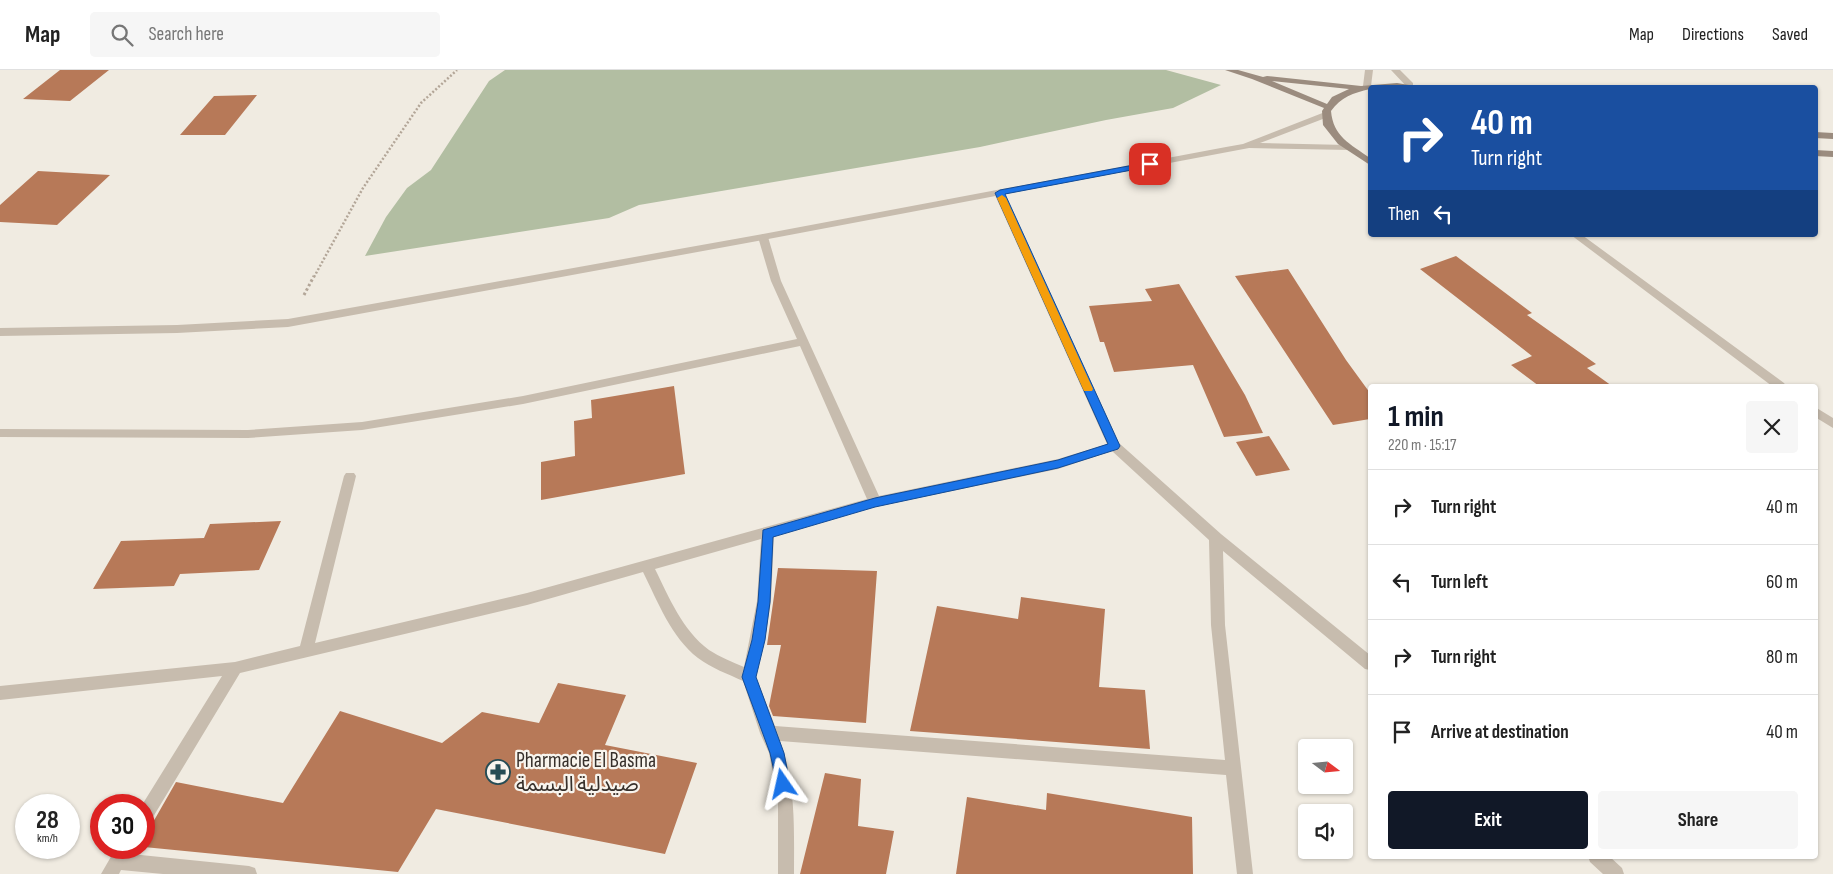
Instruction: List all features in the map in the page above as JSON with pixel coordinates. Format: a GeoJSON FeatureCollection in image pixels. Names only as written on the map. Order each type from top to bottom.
{"type":"FeatureCollection","features":[{"type":"Feature","properties":{"kind":"main road"},"geometry":{"type":"LineString","coordinates":[[1229,70],[1255,77],[1327,111]]}},
{"type":"Feature","properties":{"kind":"main road"},"geometry":{"type":"LineString","coordinates":[[1255,77],[1368,86]]}},
{"type":"Feature","properties":{"kind":"main road"},"geometry":{"type":"LineString","coordinates":[[1376,85],[1410,85]]}},
{"type":"Feature","properties":{"kind":"main road"},"geometry":{"type":"LineString","coordinates":[[1363,86],[1335,98],[1327,111],[1328,126],[1335,138],[1368,161]]}},
{"type":"Feature","properties":{"kind":"main road"},"geometry":{"type":"LineString","coordinates":[[1818,135],[1833,136]]}},
{"type":"Feature","properties":{"kind":"main road"},"geometry":{"type":"LineString","coordinates":[[1818,153],[1833,154]]}},
{"type":"Feature","properties":{"kind":"street"},"geometry":{"type":"LineString","coordinates":[[1363,86],[1369,70]]}},
{"type":"Feature","properties":{"kind":"street"},"geometry":{"type":"LineString","coordinates":[[1395,70],[1410,85]]}},
{"type":"Feature","properties":{"kind":"street"},"geometry":{"type":"LineString","coordinates":[[1245,146],[1327,111]]}},
{"type":"Feature","properties":{"kind":"street"},"geometry":{"type":"LineString","coordinates":[[0,332],[177,329],[288,323],[763,238],[1245,146],[1347,148]]}},
{"type":"Feature","properties":{"kind":"street"},"geometry":{"type":"LineString","coordinates":[[1000,193],[1114,446],[1216,538],[1368,662]]}},
{"type":"Feature","properties":{"kind":"street"},"geometry":{"type":"LineString","coordinates":[[1579,237],[1777,384]]}},
{"type":"Feature","properties":{"kind":"street"},"geometry":{"type":"LineString","coordinates":[[763,238],[776,281],[875,502]]}},
{"type":"Feature","properties":{"kind":"street"},"geometry":{"type":"LineString","coordinates":[[0,433],[248,434],[362,426],[523,400],[802,342]]}},
{"type":"Feature","properties":{"kind":"street"},"geometry":{"type":"LineString","coordinates":[[1818,414],[1833,424]]}},
{"type":"Feature","properties":{"kind":"street"},"geometry":{"type":"LineString","coordinates":[[0,693],[235,668],[527,599],[768,534],[875,502],[1058,464],[1114,446]]}},
{"type":"Feature","properties":{"kind":"street"},"geometry":{"type":"LineString","coordinates":[[306,652],[350,476]]}},
{"type":"Feature","properties":{"kind":"street"},"geometry":{"type":"LineString","coordinates":[[768,534],[764,602],[758,640],[749,677],[768,733],[777,753],[786,800],[786,874]]}},
{"type":"Feature","properties":{"kind":"street"},"geometry":{"type":"LineString","coordinates":[[1216,538],[1218,625],[1245,874]]}},
{"type":"Feature","properties":{"kind":"street"},"geometry":{"type":"LineString","coordinates":[[647,566],[677,623],[689,641],[704,654],[749,677]]}},
{"type":"Feature","properties":{"kind":"street"},"geometry":{"type":"LineString","coordinates":[[155,798],[235,668]]}},
{"type":"Feature","properties":{"kind":"street"},"geometry":{"type":"LineString","coordinates":[[768,733],[1234,768]]}},
{"type":"Feature","properties":{"kind":"street"},"geometry":{"type":"LineString","coordinates":[[1599,859],[1616,874]]}},
{"type":"Feature","properties":{"kind":"street"},"geometry":{"type":"LineString","coordinates":[[116,861],[249,874]]}},
{"type":"Feature","properties":{"kind":"path"},"geometry":{"type":"LineString","coordinates":[[288,323],[363,188],[421,102],[457,70]]}},
{"type":"Feature","properties":{"kind":"green space"},"geometry":{"type":"Polygon","coordinates":[[[505,70],[1166,70],[1221,85],[1173,108],[1106,120],[980,147],[639,205],[609,218],[365,256],[386,217],[407,188],[431,170],[489,81],[505,70]]]}},
{"type":"Feature","properties":{"kind":"building"},"geometry":{"type":"Polygon","coordinates":[[[60,70],[109,70],[70,101],[23,99],[60,70]]]}},
{"type":"Feature","properties":{"kind":"building"},"geometry":{"type":"Polygon","coordinates":[[[257,95],[225,135],[180,135],[214,96],[257,95]]]}},
{"type":"Feature","properties":{"kind":"building"},"geometry":{"type":"Polygon","coordinates":[[[38,171],[110,175],[57,225],[0,222],[0,205],[38,171]]]}},
{"type":"Feature","properties":{"kind":"building"},"geometry":{"type":"Polygon","coordinates":[[[1456,256],[1532,313],[1527,315],[1596,364],[1587,368],[1609,384],[1536,384],[1511,365],[1532,356],[1420,269],[1456,256]]]}},
{"type":"Feature","properties":{"kind":"building"},"geometry":{"type":"Polygon","coordinates":[[[1288,269],[1346,360],[1368,390],[1368,419],[1333,425],[1235,276],[1288,269]]]}},
{"type":"Feature","properties":{"kind":"building"},"geometry":{"type":"Polygon","coordinates":[[[1179,284],[1245,395],[1263,433],[1224,437],[1193,365],[1114,372],[1104,342],[1100,342],[1089,306],[1152,301],[1145,289],[1179,284]]]}},
{"type":"Feature","properties":{"kind":"building"},"geometry":{"type":"Polygon","coordinates":[[[674,386],[685,474],[541,500],[541,462],[575,456],[574,421],[592,418],[591,400],[674,386]]]}},
{"type":"Feature","properties":{"kind":"building"},"geometry":{"type":"Polygon","coordinates":[[[1269,436],[1290,470],[1256,476],[1236,442],[1269,436]]]}},
{"type":"Feature","properties":{"kind":"building"},"geometry":{"type":"Polygon","coordinates":[[[281,521],[259,570],[180,574],[174,586],[93,589],[121,541],[204,538],[210,524],[281,521]]]}},
{"type":"Feature","properties":{"kind":"building"},"geometry":{"type":"Polygon","coordinates":[[[778,568],[877,571],[866,723],[773,716],[769,706],[781,645],[767,645],[778,568]]]}},
{"type":"Feature","properties":{"kind":"building"},"geometry":{"type":"Polygon","coordinates":[[[1021,597],[1105,609],[1099,687],[1145,690],[1150,749],[910,731],[937,606],[1018,619],[1021,597]]]}},
{"type":"Feature","properties":{"kind":"building","name":"Pharmacie El Basma صيدلية البسمة"},"geometry":{"type":"Polygon","coordinates":[[[558,683],[626,695],[605,745],[697,763],[665,854],[436,809],[398,872],[155,848],[155,819],[176,782],[283,803],[340,711],[442,743],[482,712],[539,723],[558,683]]]}},
{"type":"Feature","properties":{"kind":"building"},"geometry":{"type":"Polygon","coordinates":[[[825,773],[861,779],[858,826],[894,831],[886,874],[800,874],[825,773]]]}},
{"type":"Feature","properties":{"kind":"building"},"geometry":{"type":"Polygon","coordinates":[[[1047,793],[1192,817],[1193,874],[956,874],[967,797],[1046,810],[1047,793]]]}},
{"type":"Feature","properties":{"kind":"slow traffic"},"geometry":{"type":"LineString","coordinates":[[1002,198],[1088,389]]}},
{"type":"Feature","properties":{"kind":"place","name":"Pharmacie El Basma صيدلية البسمة"},"geometry":{"type":"Point","coordinates":[498,772]}},
{"type":"Feature","properties":{"kind":"route"},"geometry":{"type":"LineString","coordinates":[[783,784],[777,753],[768,733],[749,677],[758,640],[764,602],[768,534],[875,502],[1058,464],[1114,446],[1000,193],[1150,164]]}}]}
